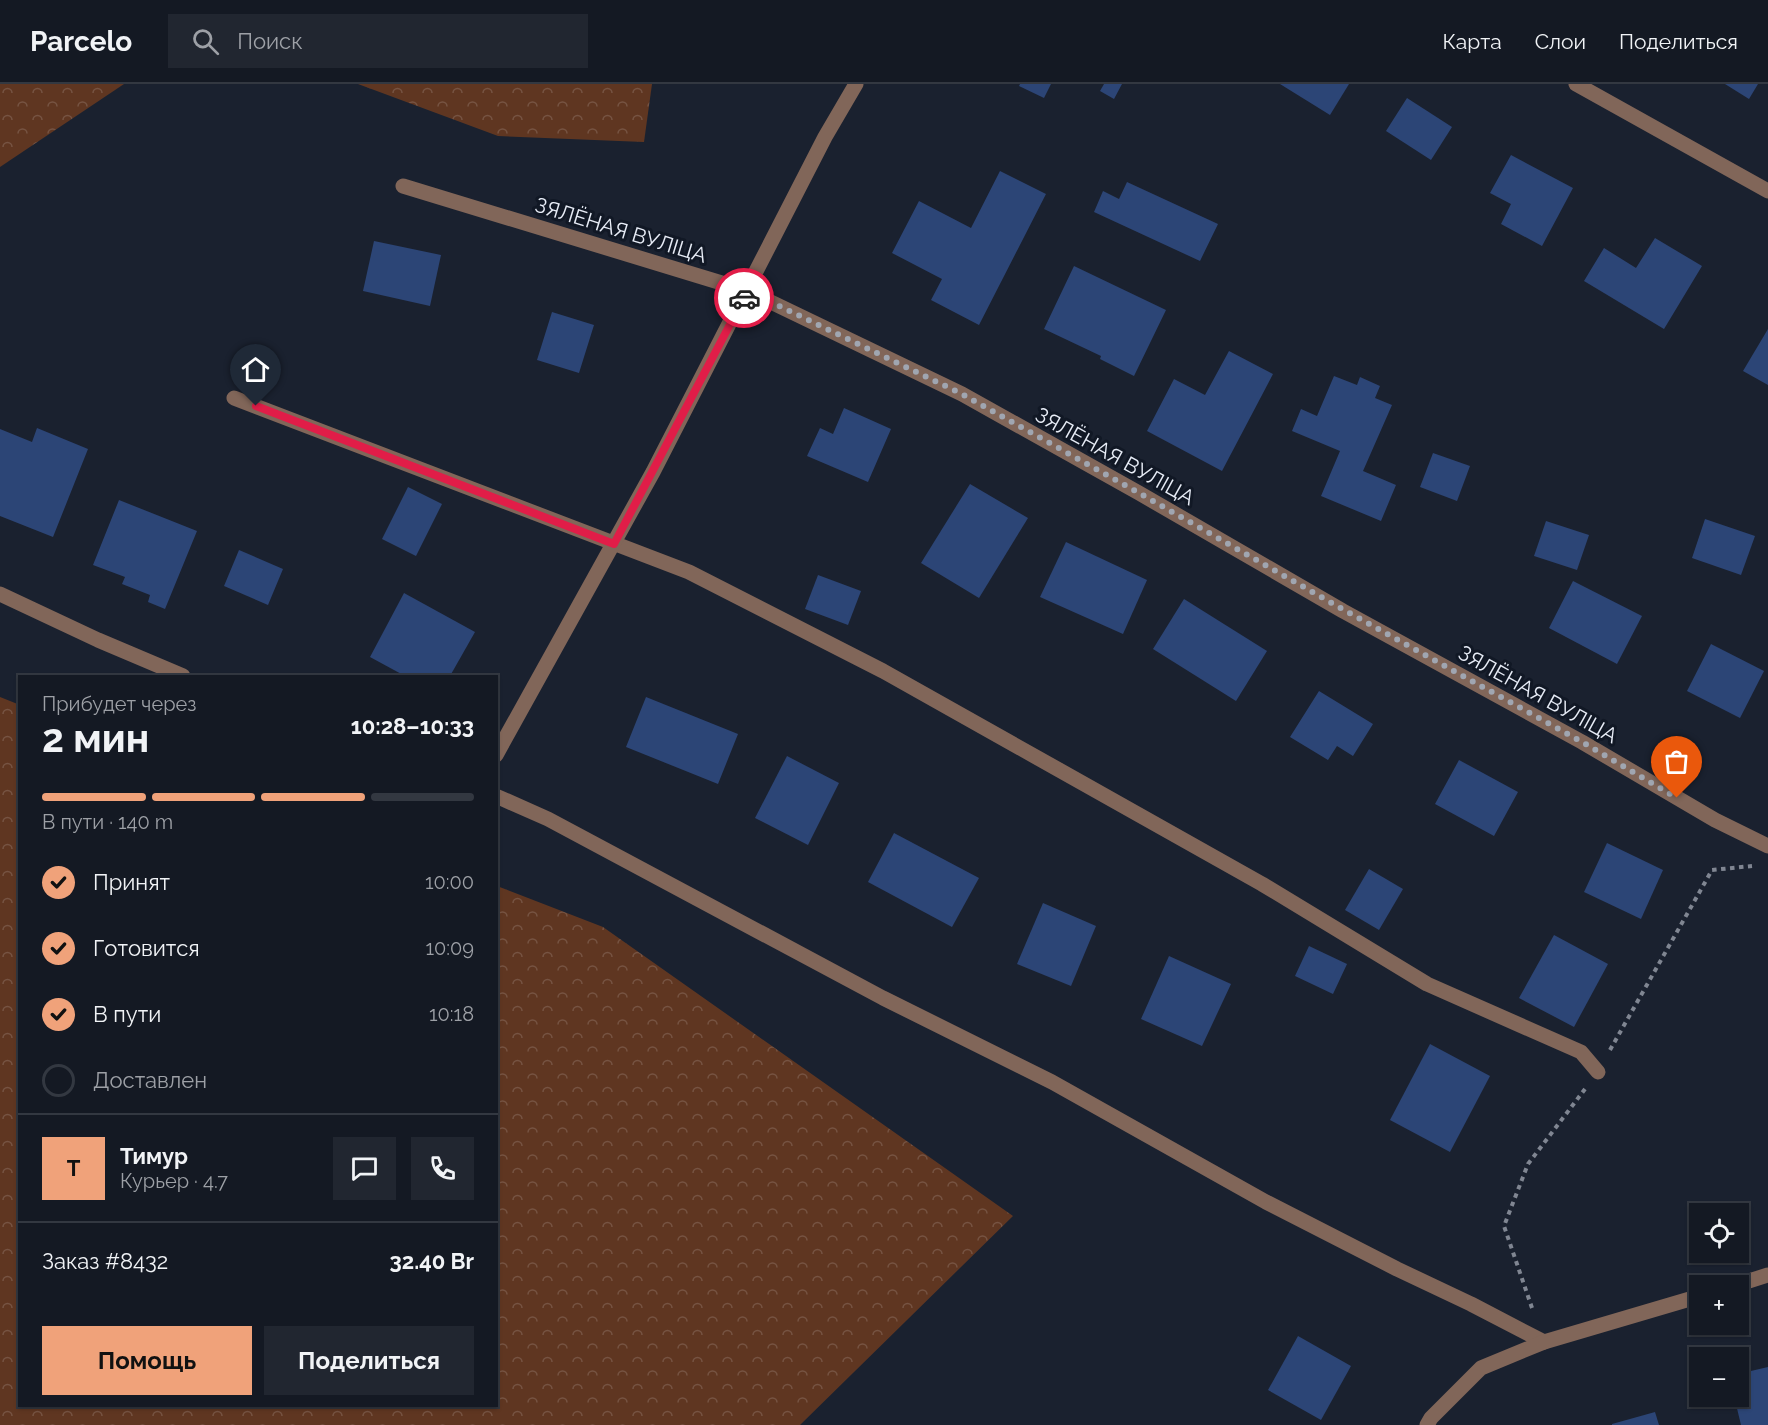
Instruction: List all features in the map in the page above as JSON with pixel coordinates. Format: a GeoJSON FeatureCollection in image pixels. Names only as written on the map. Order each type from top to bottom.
{"type":"FeatureCollection","features":[{"type":"Feature","properties":{"kind":"street"},"geometry":{"type":"LineString","coordinates":[[498,751],[614,544],[748,291],[825,137],[856,84]]}},
{"type":"Feature","properties":{"kind":"street"},"geometry":{"type":"LineString","coordinates":[[1576,84],[1768,191]]}},
{"type":"Feature","properties":{"kind":"street","name":"ЗЯЛЁНАЯ ВУЛІЦА"},"geometry":{"type":"LineString","coordinates":[[404,186],[748,291],[962,394],[1582,742],[1715,820],[1768,846]]}},
{"type":"Feature","properties":{"kind":"street"},"geometry":{"type":"LineString","coordinates":[[234,398],[689,573],[884,671],[1262,884],[1427,984],[1581,1052],[1598,1072]]}},
{"type":"Feature","properties":{"kind":"street"},"geometry":{"type":"LineString","coordinates":[[0,594],[98,640],[181,675]]}},
{"type":"Feature","properties":{"kind":"street"},"geometry":{"type":"LineString","coordinates":[[498,797],[548,819],[884,998],[1052,1082],[1266,1202],[1544,1342]]}},
{"type":"Feature","properties":{"kind":"street"},"geometry":{"type":"LineString","coordinates":[[1749,1281],[1768,1275]]}},
{"type":"Feature","properties":{"kind":"street"},"geometry":{"type":"LineString","coordinates":[[1427,1425],[1431,1418],[1481,1368],[1544,1342],[1689,1299]]}},
{"type":"Feature","properties":{"kind":"green space"},"geometry":{"type":"Polygon","coordinates":[[[0,84],[124,84],[0,167],[0,84]]]}},
{"type":"Feature","properties":{"kind":"green space"},"geometry":{"type":"Polygon","coordinates":[[[358,84],[652,84],[644,142],[498,136],[358,84]]]}},
{"type":"Feature","properties":{"kind":"green space"},"geometry":{"type":"Polygon","coordinates":[[[0,697],[18,704],[18,1407],[498,1407],[498,886],[603,927],[1013,1216],[800,1425],[0,1425],[0,697]]]}},
{"type":"Feature","properties":{"kind":"building"},"geometry":{"type":"Polygon","coordinates":[[[1020,84],[1051,84],[1044,98],[1019,86],[1020,84]]]}},
{"type":"Feature","properties":{"kind":"building"},"geometry":{"type":"Polygon","coordinates":[[[1104,84],[1122,84],[1114,99],[1100,91],[1104,84]]]}},
{"type":"Feature","properties":{"kind":"building"},"geometry":{"type":"Polygon","coordinates":[[[1280,84],[1349,84],[1330,115],[1280,84]]]}},
{"type":"Feature","properties":{"kind":"building"},"geometry":{"type":"Polygon","coordinates":[[[1725,84],[1758,84],[1749,99],[1725,84]]]}},
{"type":"Feature","properties":{"kind":"building"},"geometry":{"type":"Polygon","coordinates":[[[1407,98],[1452,127],[1431,160],[1386,131],[1407,98]]]}},
{"type":"Feature","properties":{"kind":"building"},"geometry":{"type":"Polygon","coordinates":[[[1511,155],[1573,188],[1542,246],[1501,224],[1511,204],[1490,193],[1511,155]]]}},
{"type":"Feature","properties":{"kind":"building"},"geometry":{"type":"Polygon","coordinates":[[[1000,171],[1046,194],[979,325],[931,300],[942,279],[892,253],[919,201],[971,228],[1000,171]]]}},
{"type":"Feature","properties":{"kind":"building"},"geometry":{"type":"Polygon","coordinates":[[[1127,182],[1218,224],[1200,261],[1094,212],[1103,191],[1119,199],[1127,182]]]}},
{"type":"Feature","properties":{"kind":"building"},"geometry":{"type":"Polygon","coordinates":[[[1655,238],[1702,266],[1664,329],[1584,281],[1604,248],[1636,268],[1655,238]]]}},
{"type":"Feature","properties":{"kind":"building"},"geometry":{"type":"Polygon","coordinates":[[[374,241],[441,255],[430,306],[363,291],[374,241]]]}},
{"type":"Feature","properties":{"kind":"building"},"geometry":{"type":"Polygon","coordinates":[[[1074,266],[1166,310],[1134,376],[1100,359],[1101,356],[1044,329],[1074,266]]]}},
{"type":"Feature","properties":{"kind":"building"},"geometry":{"type":"Polygon","coordinates":[[[552,312],[594,325],[579,373],[537,360],[552,312]]]}},
{"type":"Feature","properties":{"kind":"building"},"geometry":{"type":"Polygon","coordinates":[[[1768,329],[1768,385],[1743,371],[1768,329]]]}},
{"type":"Feature","properties":{"kind":"building"},"geometry":{"type":"Polygon","coordinates":[[[1229,351],[1273,374],[1222,471],[1147,431],[1174,379],[1205,395],[1229,351]]]}},
{"type":"Feature","properties":{"kind":"building"},"geometry":{"type":"Polygon","coordinates":[[[1334,376],[1357,385],[1360,377],[1380,386],[1375,398],[1392,405],[1363,471],[1396,485],[1381,521],[1321,496],[1340,451],[1292,431],[1301,409],[1317,416],[1334,376]]]}},
{"type":"Feature","properties":{"kind":"building"},"geometry":{"type":"Polygon","coordinates":[[[844,408],[891,429],[868,482],[807,456],[820,428],[833,434],[844,408]]]}},
{"type":"Feature","properties":{"kind":"building"},"geometry":{"type":"Polygon","coordinates":[[[37,428],[88,449],[53,537],[0,516],[0,429],[32,442],[37,428]]]}},
{"type":"Feature","properties":{"kind":"building"},"geometry":{"type":"Polygon","coordinates":[[[1433,453],[1470,466],[1457,501],[1420,487],[1433,453]]]}},
{"type":"Feature","properties":{"kind":"building"},"geometry":{"type":"Polygon","coordinates":[[[970,484],[1028,518],[979,598],[921,563],[970,484]]]}},
{"type":"Feature","properties":{"kind":"building"},"geometry":{"type":"Polygon","coordinates":[[[408,487],[442,504],[416,556],[382,539],[408,487]]]}},
{"type":"Feature","properties":{"kind":"building"},"geometry":{"type":"Polygon","coordinates":[[[119,500],[197,531],[165,609],[148,602],[150,595],[122,584],[125,577],[93,565],[119,500]]]}},
{"type":"Feature","properties":{"kind":"building"},"geometry":{"type":"Polygon","coordinates":[[[1705,519],[1755,536],[1741,575],[1692,558],[1705,519]]]}},
{"type":"Feature","properties":{"kind":"building"},"geometry":{"type":"Polygon","coordinates":[[[1546,521],[1589,535],[1577,570],[1534,556],[1546,521]]]}},
{"type":"Feature","properties":{"kind":"building"},"geometry":{"type":"Polygon","coordinates":[[[1066,542],[1147,580],[1123,634],[1040,597],[1066,542]]]}},
{"type":"Feature","properties":{"kind":"building"},"geometry":{"type":"Polygon","coordinates":[[[239,550],[283,569],[268,605],[224,586],[239,550]]]}},
{"type":"Feature","properties":{"kind":"building"},"geometry":{"type":"Polygon","coordinates":[[[818,575],[861,591],[848,625],[805,609],[818,575]]]}},
{"type":"Feature","properties":{"kind":"building"},"geometry":{"type":"Polygon","coordinates":[[[1573,581],[1642,616],[1617,664],[1549,628],[1573,581]]]}},
{"type":"Feature","properties":{"kind":"building"},"geometry":{"type":"Polygon","coordinates":[[[404,593],[475,632],[451,675],[403,675],[370,657],[404,593]]]}},
{"type":"Feature","properties":{"kind":"building"},"geometry":{"type":"Polygon","coordinates":[[[1184,599],[1267,651],[1236,701],[1153,649],[1184,599]]]}},
{"type":"Feature","properties":{"kind":"building"},"geometry":{"type":"Polygon","coordinates":[[[1711,644],[1764,671],[1740,718],[1687,691],[1711,644]]]}},
{"type":"Feature","properties":{"kind":"building"},"geometry":{"type":"Polygon","coordinates":[[[1319,691],[1373,724],[1353,756],[1337,746],[1328,760],[1290,737],[1319,691]]]}},
{"type":"Feature","properties":{"kind":"building"},"geometry":{"type":"Polygon","coordinates":[[[646,697],[738,734],[718,784],[626,747],[646,697]]]}},
{"type":"Feature","properties":{"kind":"building"},"geometry":{"type":"Polygon","coordinates":[[[787,756],[839,783],[808,845],[755,818],[787,756]]]}},
{"type":"Feature","properties":{"kind":"building"},"geometry":{"type":"Polygon","coordinates":[[[1459,760],[1518,792],[1494,836],[1435,804],[1459,760]]]}},
{"type":"Feature","properties":{"kind":"building"},"geometry":{"type":"Polygon","coordinates":[[[894,833],[979,878],[952,927],[868,882],[894,833]]]}},
{"type":"Feature","properties":{"kind":"building"},"geometry":{"type":"Polygon","coordinates":[[[1607,843],[1663,870],[1641,919],[1584,892],[1607,843]]]}},
{"type":"Feature","properties":{"kind":"building"},"geometry":{"type":"Polygon","coordinates":[[[1369,869],[1403,889],[1379,930],[1345,910],[1369,869]]]}},
{"type":"Feature","properties":{"kind":"building"},"geometry":{"type":"Polygon","coordinates":[[[1043,903],[1096,926],[1071,986],[1017,964],[1043,903]]]}},
{"type":"Feature","properties":{"kind":"building"},"geometry":{"type":"Polygon","coordinates":[[[1554,935],[1608,964],[1574,1027],[1519,998],[1554,935]]]}},
{"type":"Feature","properties":{"kind":"building"},"geometry":{"type":"Polygon","coordinates":[[[1309,946],[1347,964],[1333,994],[1295,976],[1309,946]]]}},
{"type":"Feature","properties":{"kind":"building"},"geometry":{"type":"Polygon","coordinates":[[[1169,956],[1231,984],[1202,1046],[1141,1019],[1169,956]]]}},
{"type":"Feature","properties":{"kind":"building"},"geometry":{"type":"Polygon","coordinates":[[[1430,1044],[1490,1076],[1450,1152],[1390,1120],[1430,1044]]]}},
{"type":"Feature","properties":{"kind":"building"},"geometry":{"type":"Polygon","coordinates":[[[1298,1336],[1351,1366],[1321,1420],[1268,1390],[1298,1336]]]}},
{"type":"Feature","properties":{"kind":"building"},"geometry":{"type":"Polygon","coordinates":[[[1768,1367],[1768,1425],[1741,1425],[1737,1407],[1749,1407],[1749,1371],[1768,1367]]]}},
{"type":"Feature","properties":{"kind":"building"},"geometry":{"type":"Polygon","coordinates":[[[1655,1412],[1659,1425],[1612,1425],[1612,1424],[1655,1412]]]}},
{"type":"Feature","properties":{"kind":"way so far"},"geometry":{"type":"LineString","coordinates":[[744,298],[748,291],[962,394],[1582,742],[1677,798]]}},
{"type":"Feature","properties":{"kind":"route"},"geometry":{"type":"LineString","coordinates":[[256,406],[614,544],[744,298]]}}]}
